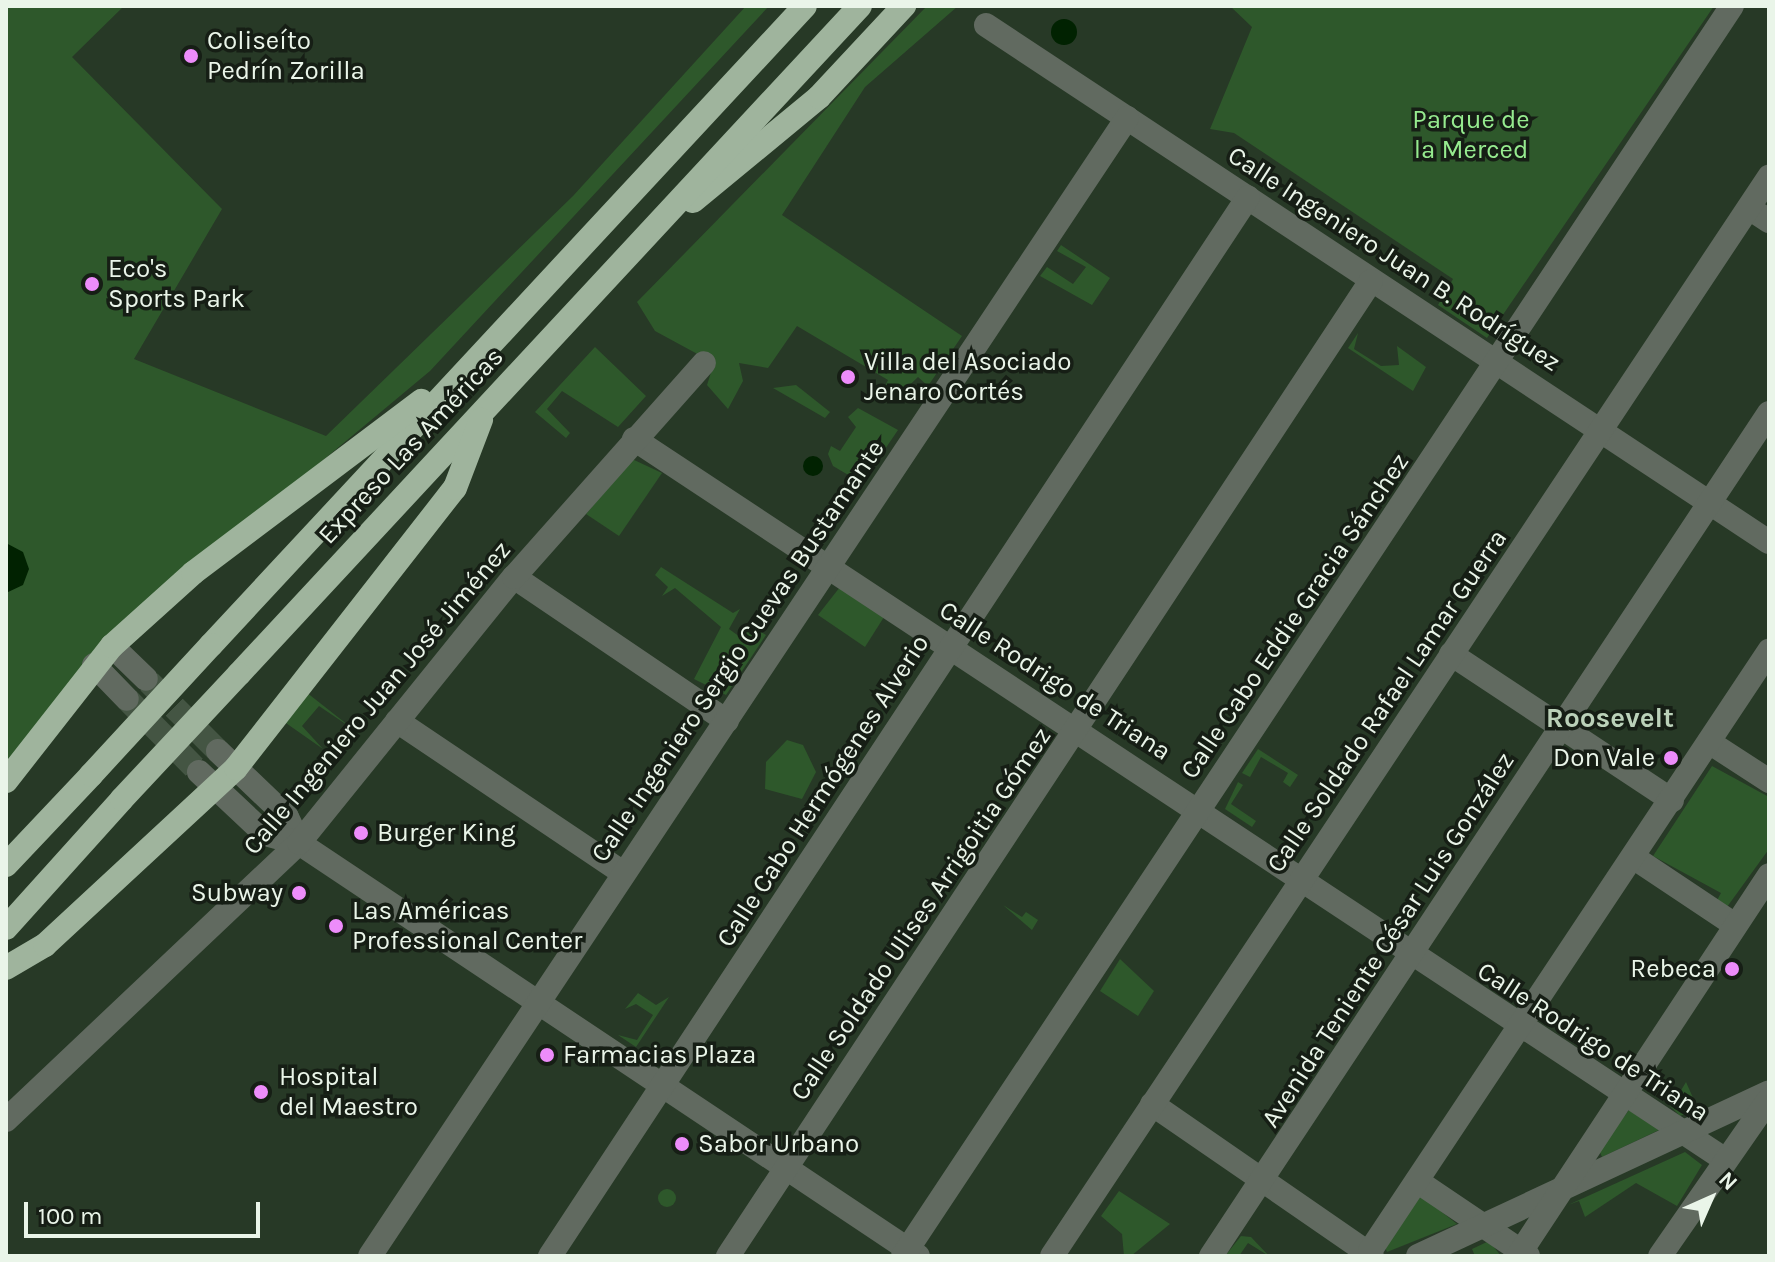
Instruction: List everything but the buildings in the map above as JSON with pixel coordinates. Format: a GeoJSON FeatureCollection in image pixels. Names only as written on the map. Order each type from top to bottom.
{"type":"FeatureCollection","features":[{"type":"Feature","properties":{"kind":"highway","name":"Expreso Las Américas"},"geometry":{"type":"LineString","coordinates":[[6,865],[805,6]]}},
{"type":"Feature","properties":{"kind":"highway","name":"Expreso Las Américas"},"geometry":{"type":"LineString","coordinates":[[6,928],[486,406],[860,6]]}},
{"type":"Feature","properties":{"kind":"highway"},"geometry":{"type":"LineString","coordinates":[[657,224],[729,178],[904,6]]}},
{"type":"Feature","properties":{"kind":"highway"},"geometry":{"type":"LineString","coordinates":[[6,781],[94,665],[193,573],[459,375]]}},
{"type":"Feature","properties":{"kind":"highway"},"geometry":{"type":"LineString","coordinates":[[6,968],[45,945],[206,780],[236,768],[455,488],[486,406]]}},
{"type":"Feature","properties":{"kind":"street","name":"Calle Cabo Eddie Gracia Sánchez"},"geometry":{"type":"LineString","coordinates":[[909,1254],[1732,6]]}},
{"type":"Feature","properties":{"kind":"street","name":"Calle Ingeniero Juan B. Rodríguez"},"geometry":{"type":"LineString","coordinates":[[986,25],[1371,281],[1602,428],[1769,542]]}},
{"type":"Feature","properties":{"kind":"street","name":"Calle Ingeniero Sergio Cuevas Bustamante"},"geometry":{"type":"LineString","coordinates":[[370,1256],[1127,118]]}},
{"type":"Feature","properties":{"kind":"street","name":"Calle Soldado Rafael Lamar Guerra"},"geometry":{"type":"LineString","coordinates":[[1052,1256],[1602,428],[1759,214],[1769,177]]}},
{"type":"Feature","properties":{"kind":"street","name":"Calle Cabo Hermógenes Alverio"},"geometry":{"type":"LineString","coordinates":[[550,1256],[1248,197]]}},
{"type":"Feature","properties":{"kind":"street","name":"Calle Soldado Ulises Arrigoitia Gómez"},"geometry":{"type":"LineString","coordinates":[[728,1256],[1371,281]]}},
{"type":"Feature","properties":{"kind":"street","name":"Calle Ingeniero Juan José Jiménez"},"geometry":{"type":"LineString","coordinates":[[6,1120],[299,843],[514,577],[704,363]]}},
{"type":"Feature","properties":{"kind":"street","name":"Avenida Teniente César Luis González"},"geometry":{"type":"LineString","coordinates":[[1211,1256],[1769,413]]}},
{"type":"Feature","properties":{"kind":"street","name":"Calle Rodrigo de Triana"},"geometry":{"type":"LineString","coordinates":[[634,439],[1200,810],[1519,1029],[1724,1159]]}},
{"type":"Feature","properties":{"kind":"street"},"geometry":{"type":"LineString","coordinates":[[514,577],[727,721]]}},
{"type":"Feature","properties":{"kind":"street"},"geometry":{"type":"LineString","coordinates":[[112,646],[146,679]]}},
{"type":"Feature","properties":{"kind":"street"},"geometry":{"type":"LineString","coordinates":[[1152,1104],[1371,1254],[1769,651]]}},
{"type":"Feature","properties":{"kind":"street"},"geometry":{"type":"LineString","coordinates":[[1451,654],[1672,800]]}},
{"type":"Feature","properties":{"kind":"street"},"geometry":{"type":"LineString","coordinates":[[94,665],[127,699]]}},
{"type":"Feature","properties":{"kind":"street"},"geometry":{"type":"LineString","coordinates":[[397,721],[623,873]]}},
{"type":"Feature","properties":{"kind":"street"},"geometry":{"type":"LineString","coordinates":[[1709,742],[1769,781]]}},
{"type":"Feature","properties":{"kind":"street"},"geometry":{"type":"LineString","coordinates":[[218,751],[287,817],[299,843]]}},
{"type":"Feature","properties":{"kind":"street"},"geometry":{"type":"LineString","coordinates":[[206,780],[265,834],[299,843],[909,1254]]}},
{"type":"Feature","properties":{"kind":"street"},"geometry":{"type":"LineString","coordinates":[[1633,857],[1735,925]]}},
{"type":"Feature","properties":{"kind":"street"},"geometry":{"type":"LineString","coordinates":[[1417,1181],[1522,1254],[1769,875]]}},
{"type":"Feature","properties":{"kind":"street"},"geometry":{"type":"LineString","coordinates":[[1418,1256],[1687,1135],[1769,1092]]}},
{"type":"Feature","properties":{"kind":"street"},"geometry":{"type":"LineString","coordinates":[[1660,1256],[1724,1159],[1769,1099]]}},
{"type":"Feature","properties":{"kind":"green space"},"geometry":{"type":"Polygon","coordinates":[[[6,6],[124,6],[72,57],[222,209],[134,359],[326,436],[573,196],[746,6],[769,6],[430,371],[136,616],[6,773],[6,6]]]}},
{"type":"Feature","properties":{"kind":"green space"},"geometry":{"type":"Polygon","coordinates":[[[927,6],[958,6],[865,87],[782,215],[962,336],[928,386],[918,377],[892,402],[884,388],[888,380],[797,326],[768,368],[739,363],[743,381],[728,409],[707,385],[714,363],[655,331],[637,302],[927,6]]]}},
{"type":"Feature","properties":{"kind":"green space","name":"Parque de la Merced"},"geometry":{"type":"Polygon","coordinates":[[[1230,6],[1714,6],[1487,338],[1438,305],[1453,279],[1234,133],[1210,129],[1252,27],[1230,6]]]}},
{"type":"Feature","properties":{"kind":"green space"},"geometry":{"type":"Polygon","coordinates":[[[1061,245],[1110,278],[1092,305],[1040,276],[1047,267],[1073,284],[1086,267],[1057,251],[1061,245]]]}},
{"type":"Feature","properties":{"kind":"green space"},"geometry":{"type":"Polygon","coordinates":[[[1358,333],[1354,349],[1381,366],[1399,365],[1397,346],[1426,367],[1413,391],[1348,348],[1358,333]]]}},
{"type":"Feature","properties":{"kind":"green space"},"geometry":{"type":"Polygon","coordinates":[[[595,347],[646,396],[618,427],[562,391],[547,409],[570,433],[566,438],[535,412],[595,347]]]}},
{"type":"Feature","properties":{"kind":"green space"},"geometry":{"type":"Polygon","coordinates":[[[796,385],[830,412],[825,418],[773,388],[796,385]]]}},
{"type":"Feature","properties":{"kind":"green space"},"geometry":{"type":"Polygon","coordinates":[[[858,408],[898,430],[862,483],[833,466],[828,454],[831,446],[840,451],[856,427],[848,417],[858,408]]]}},
{"type":"Feature","properties":{"kind":"green space"},"geometry":{"type":"Polygon","coordinates":[[[632,459],[662,473],[619,536],[586,514],[632,459]]]}},
{"type":"Feature","properties":{"kind":"green space"},"geometry":{"type":"Polygon","coordinates":[[[661,567],[733,613],[740,609],[729,629],[740,637],[749,624],[766,635],[726,695],[694,679],[721,627],[675,588],[662,596],[668,587],[655,575],[661,567]]]}},
{"type":"Feature","properties":{"kind":"green space"},"geometry":{"type":"Polygon","coordinates":[[[840,587],[884,617],[865,647],[818,615],[840,587]]]}},
{"type":"Feature","properties":{"kind":"green space"},"geometry":{"type":"Polygon","coordinates":[[[306,692],[353,729],[319,706],[302,726],[323,749],[283,721],[306,692]]]}},
{"type":"Feature","properties":{"kind":"green space"},"geometry":{"type":"Polygon","coordinates":[[[787,740],[803,745],[816,772],[802,799],[765,789],[766,762],[787,740]]]}},
{"type":"Feature","properties":{"kind":"green space"},"geometry":{"type":"Polygon","coordinates":[[[1258,749],[1298,775],[1290,787],[1283,782],[1288,773],[1261,757],[1250,777],[1242,773],[1258,749]]]}},
{"type":"Feature","properties":{"kind":"green space"},"geometry":{"type":"Polygon","coordinates":[[[1712,766],[1769,797],[1769,849],[1727,907],[1716,902],[1721,893],[1653,856],[1712,766]]]}},
{"type":"Feature","properties":{"kind":"green space"},"geometry":{"type":"Polygon","coordinates":[[[1238,782],[1243,785],[1231,804],[1256,821],[1252,827],[1225,809],[1238,782]]]}},
{"type":"Feature","properties":{"kind":"green space"},"geometry":{"type":"Polygon","coordinates":[[[1003,905],[1022,917],[1026,912],[1038,920],[1032,930],[1003,905]]]}},
{"type":"Feature","properties":{"kind":"green space"},"geometry":{"type":"Polygon","coordinates":[[[1120,959],[1154,991],[1138,1016],[1100,991],[1120,959]]]}},
{"type":"Feature","properties":{"kind":"green space"},"geometry":{"type":"Polygon","coordinates":[[[638,993],[656,1005],[669,997],[636,1047],[618,1035],[637,1040],[653,1015],[636,1004],[625,1009],[638,993]]]}},
{"type":"Feature","properties":{"kind":"green space"},"geometry":{"type":"Polygon","coordinates":[[[1686,1082],[1698,1109],[1680,1116],[1662,1098],[1670,1086],[1680,1092],[1686,1082]]]}},
{"type":"Feature","properties":{"kind":"green space"},"geometry":{"type":"Polygon","coordinates":[[[1629,1110],[1659,1130],[1602,1157],[1599,1150],[1629,1110]]]}},
{"type":"Feature","properties":{"kind":"green space"},"geometry":{"type":"Polygon","coordinates":[[[1685,1152],[1702,1165],[1677,1206],[1636,1183],[1585,1217],[1579,1201],[1568,1205],[1685,1152]]]}},
{"type":"Feature","properties":{"kind":"green space"},"geometry":{"type":"Polygon","coordinates":[[[667,1189],[676,1198],[667,1207],[658,1198],[667,1189]]]}},
{"type":"Feature","properties":{"kind":"green space"},"geometry":{"type":"Polygon","coordinates":[[[1119,1191],[1170,1224],[1131,1256],[1124,1256],[1122,1234],[1101,1216],[1119,1191]]]}},
{"type":"Feature","properties":{"kind":"green space"},"geometry":{"type":"Polygon","coordinates":[[[1419,1194],[1457,1224],[1387,1252],[1385,1247],[1419,1194]]]}},
{"type":"Feature","properties":{"kind":"green space"},"geometry":{"type":"Polygon","coordinates":[[[1241,1236],[1251,1237],[1269,1256],[1248,1243],[1239,1256],[1225,1256],[1241,1236]]]}},
{"type":"Feature","properties":{"kind":"green space"},"geometry":{"type":"Polygon","coordinates":[[[1489,1241],[1501,1256],[1475,1256],[1472,1249],[1489,1241]]]}},
{"type":"Feature","properties":{"kind":"shaded area"},"geometry":{"type":"Polygon","coordinates":[[[1064,19],[1073,23],[1077,32],[1073,41],[1064,45],[1055,41],[1051,32],[1055,23],[1064,19]]]}},
{"type":"Feature","properties":{"kind":"shaded area"},"geometry":{"type":"Polygon","coordinates":[[[813,456],[820,459],[823,466],[820,473],[813,476],[806,473],[803,466],[806,459],[813,456]]]}},
{"type":"Feature","properties":{"kind":"shaded area"},"geometry":{"type":"Polygon","coordinates":[[[6,543],[23,552],[29,569],[23,585],[6,593],[6,543]]]}},
{"type":"Feature","properties":{"kind":"tunnel"},"geometry":{"type":"LineString","coordinates":[[149,682],[218,751]]}},
{"type":"Feature","properties":{"kind":"tunnel"},"geometry":{"type":"LineString","coordinates":[[127,699],[199,772]]}},
{"type":"Feature","properties":{"kind":"place","name":"Coliseíto Pedrín Zorilla"},"geometry":{"type":"Point","coordinates":[191,56]}},
{"type":"Feature","properties":{"kind":"place","name":"Eco's Sports Park"},"geometry":{"type":"Point","coordinates":[92,284]}},
{"type":"Feature","properties":{"kind":"place","name":"Villa del Asociado Jenaro Cortés"},"geometry":{"type":"Point","coordinates":[848,377]}},
{"type":"Feature","properties":{"kind":"place","name":"Don Vale"},"geometry":{"type":"Point","coordinates":[1671,758]}},
{"type":"Feature","properties":{"kind":"place","name":"Burger King"},"geometry":{"type":"Point","coordinates":[361,833]}},
{"type":"Feature","properties":{"kind":"place","name":"Subway"},"geometry":{"type":"Point","coordinates":[299,893]}},
{"type":"Feature","properties":{"kind":"place","name":"Las Américas Professional Center"},"geometry":{"type":"Point","coordinates":[336,926]}},
{"type":"Feature","properties":{"kind":"place","name":"Rebeca"},"geometry":{"type":"Point","coordinates":[1732,969]}},
{"type":"Feature","properties":{"kind":"place","name":"Farmacias Plaza"},"geometry":{"type":"Point","coordinates":[547,1055]}},
{"type":"Feature","properties":{"kind":"place","name":"Hospital del Maestro"},"geometry":{"type":"Point","coordinates":[261,1092]}},
{"type":"Feature","properties":{"kind":"place","name":"Sabor Urbano"},"geometry":{"type":"Point","coordinates":[682,1144]}},
{"type":"Feature","properties":{"kind":"district","name":"Roosevelt"},"geometry":{"type":"Point","coordinates":[1610,718]}}]}
